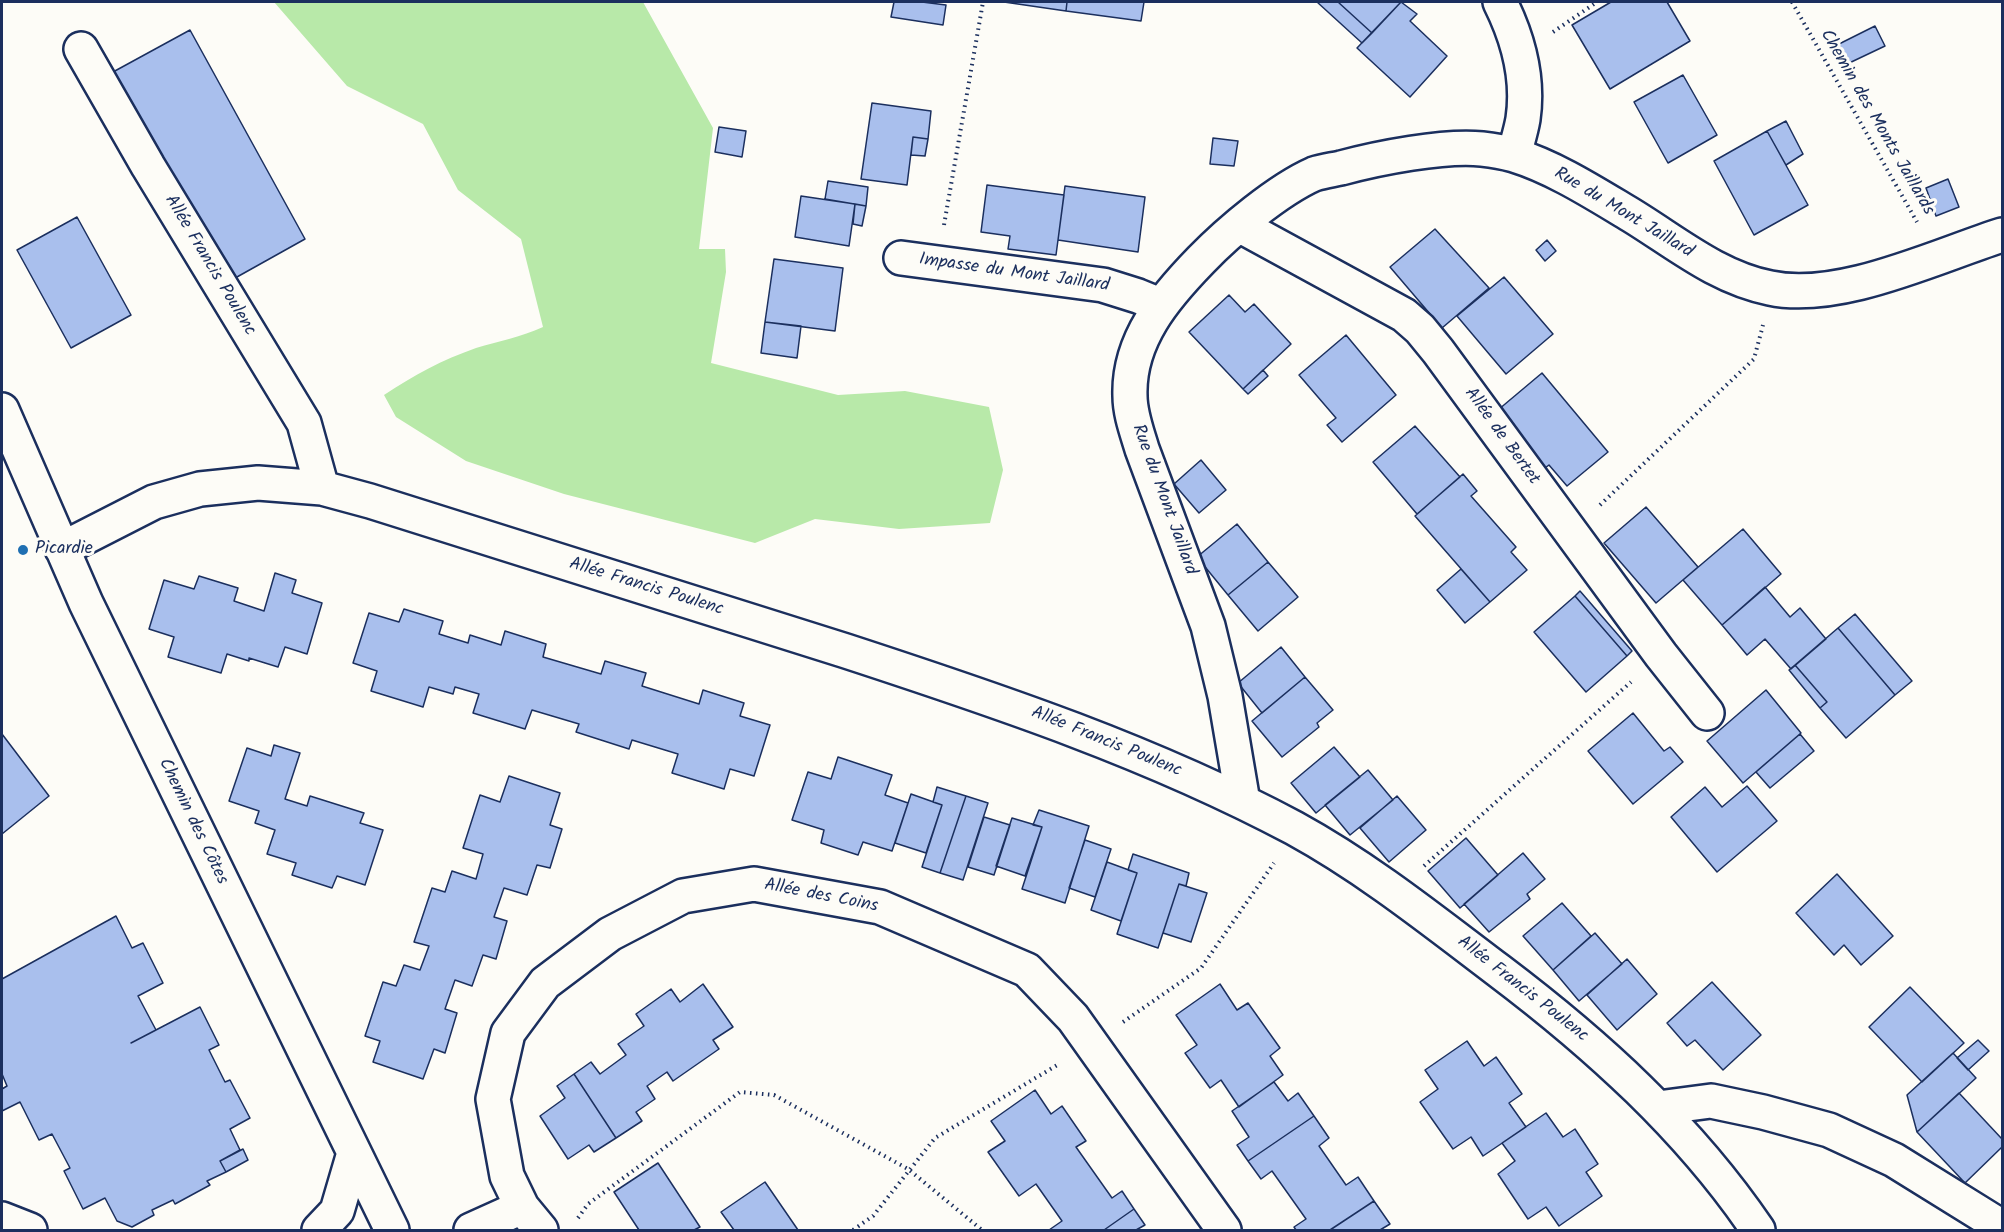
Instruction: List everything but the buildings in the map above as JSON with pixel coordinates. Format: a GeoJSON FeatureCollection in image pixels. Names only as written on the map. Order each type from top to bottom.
{"type":"FeatureCollection","features":[{"type":"Feature","properties":{"kind":"street"},"geometry":{"type":"LineString","coordinates":[[1500,2],[1521,55],[1525,87],[1523,120],[1514,155]]}},
{"type":"Feature","properties":{"kind":"street","name":"Allée Francis Poulenc"},"geometry":{"type":"LineString","coordinates":[[81,49],[148,166],[304,423],[322,488]]}},
{"type":"Feature","properties":{"kind":"street","name":"Rue du Mont Jaillard"},"geometry":{"type":"LineString","coordinates":[[1243,802],[1225,696],[1208,626],[1142,449],[1130,396],[1134,361],[1146,329],[1160,305],[1209,252],[1239,225],[1275,198],[1315,174],[1361,163],[1439,151],[1481,149],[1514,155],[1554,172],[1627,212],[1691,255],[1734,277],[1771,289],[1805,291],[1849,284],[1897,271],[2002,236]]}},
{"type":"Feature","properties":{"kind":"street","name":"Allée de Bertet"},"geometry":{"type":"LineString","coordinates":[[1239,225],[1404,315],[1419,329],[1438,351],[1661,655],[1707,713]]}},
{"type":"Feature","properties":{"kind":"street","name":"Impasse du Mont Jaillard"},"geometry":{"type":"LineString","coordinates":[[901,258],[1103,285],[1160,305]]}},
{"type":"Feature","properties":{"kind":"street","name":"Chemin des Côtes"},"geometry":{"type":"LineString","coordinates":[[2,410],[86,603],[392,1230]]}},
{"type":"Feature","properties":{"kind":"street","name":"Allée Francis Poulenc"},"geometry":{"type":"LineString","coordinates":[[62,549],[154,502],[200,489],[258,483],[322,488],[370,501],[956,687],[1102,740],[1192,777],[1243,802],[1297,830],[1396,891],[1523,989],[1597,1050],[1658,1108],[1719,1176],[1758,1230]]}},
{"type":"Feature","properties":{"kind":"street","name":"Allée des Coins"},"geometry":{"type":"LineString","coordinates":[[532,1219],[507,1176],[493,1099],[508,1033],[545,983],[610,934],[683,896],[754,884],[880,907],[1027,970],[1073,1018],[1224,1230]]}},
{"type":"Feature","properties":{"kind":"street"},"geometry":{"type":"LineString","coordinates":[[1658,1108],[1711,1101],[1829,1130],[1894,1160],[2002,1227]]}},
{"type":"Feature","properties":{"kind":"street"},"geometry":{"type":"LineString","coordinates":[[319,1230],[337,1211],[354,1153]]}},
{"type":"Feature","properties":{"kind":"street"},"geometry":{"type":"LineString","coordinates":[[2,1219],[30,1230]]}},
{"type":"Feature","properties":{"kind":"street"},"geometry":{"type":"LineString","coordinates":[[471,1230],[532,1219]]}},
{"type":"Feature","properties":{"kind":"path"},"geometry":{"type":"LineString","coordinates":[[938,262],[983,2]]}},
{"type":"Feature","properties":{"kind":"path"},"geometry":{"type":"LineString","coordinates":[[1521,55],[1597,2]]}},
{"type":"Feature","properties":{"kind":"path","name":"Chemin des Monts Jaillards"},"geometry":{"type":"LineString","coordinates":[[1792,2],[1937,257]]}},
{"type":"Feature","properties":{"kind":"path"},"geometry":{"type":"LineString","coordinates":[[1571,532],[1754,359],[1771,289]]}},
{"type":"Feature","properties":{"kind":"path"},"geometry":{"type":"LineString","coordinates":[[1396,891],[1661,655]]}},
{"type":"Feature","properties":{"kind":"path"},"geometry":{"type":"LineString","coordinates":[[576,1222],[588,1204],[740,1092],[774,1095],[908,1169],[982,1230]]}},
{"type":"Feature","properties":{"kind":"green space"},"geometry":{"type":"Polygon","coordinates":[[[274,2],[643,2],[713,128],[699,249],[725,249],[726,272],[711,363],[838,395],[905,391],[989,407],[1003,470],[990,523],[899,529],[815,519],[755,543],[564,494],[466,461],[396,417],[384,395],[406,381],[476,348],[543,327],[521,239],[458,190],[423,124],[347,86],[274,2]]]}},
{"type":"Feature","properties":{"kind":"place","name":"Picardie"},"geometry":{"type":"Point","coordinates":[23,550]}}]}
